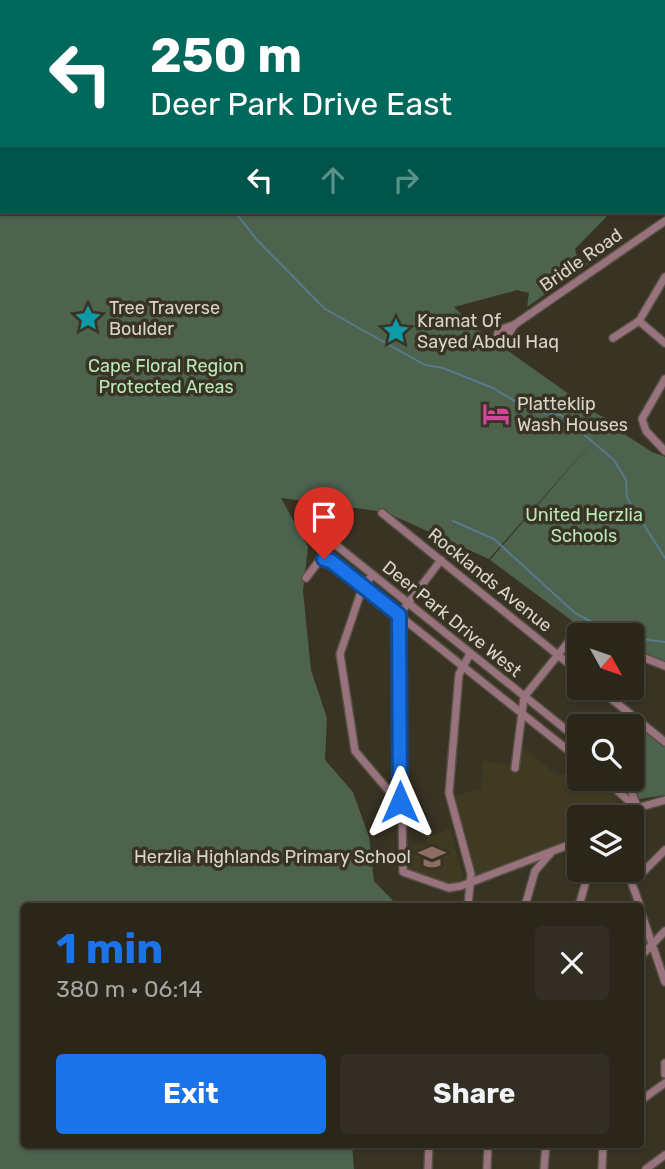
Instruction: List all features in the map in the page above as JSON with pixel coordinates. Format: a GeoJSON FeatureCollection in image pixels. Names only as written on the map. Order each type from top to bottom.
{"type":"FeatureCollection","features":[{"type":"Feature","properties":{"kind":"street","name":"Bridle Road"},"geometry":{"type":"LineString","coordinates":[[514,324],[665,221]]}},
{"type":"Feature","properties":{"kind":"street"},"geometry":{"type":"LineString","coordinates":[[613,338],[639,321],[665,277]]}},
{"type":"Feature","properties":{"kind":"street"},"geometry":{"type":"LineString","coordinates":[[639,321],[665,343]]}},
{"type":"Feature","properties":{"kind":"street"},"geometry":{"type":"LineString","coordinates":[[664,450],[647,433],[642,419],[665,379]]}},
{"type":"Feature","properties":{"kind":"street","name":"Rocklands Avenue"},"geometry":{"type":"LineString","coordinates":[[382,513],[567,662]]}},
{"type":"Feature","properties":{"kind":"street","name":"Deer Park Drive West"},"geometry":{"type":"LineString","coordinates":[[306,521],[567,731]]}},
{"type":"Feature","properties":{"kind":"street"},"geometry":{"type":"LineString","coordinates":[[306,578],[317,563],[326,559],[567,749]]}},
{"type":"Feature","properties":{"kind":"street"},"geometry":{"type":"LineString","coordinates":[[441,560],[399,615],[403,872],[449,887],[472,883],[567,846]]}},
{"type":"Feature","properties":{"kind":"street"},"geometry":{"type":"LineString","coordinates":[[372,576],[363,586],[340,654],[354,746],[387,790],[400,792]]}},
{"type":"Feature","properties":{"kind":"street"},"geometry":{"type":"LineString","coordinates":[[515,768],[524,697],[567,646]]}},
{"type":"Feature","properties":{"kind":"street"},"geometry":{"type":"LineString","coordinates":[[469,903],[472,883],[449,793],[459,674],[470,653]]}},
{"type":"Feature","properties":{"kind":"street"},"geometry":{"type":"LineString","coordinates":[[644,658],[665,666]]}},
{"type":"Feature","properties":{"kind":"street"},"geometry":{"type":"LineString","coordinates":[[613,700],[665,742]]}},
{"type":"Feature","properties":{"kind":"street"},"geometry":{"type":"LineString","coordinates":[[618,791],[634,805]]}},
{"type":"Feature","properties":{"kind":"street"},"geometry":{"type":"LineString","coordinates":[[621,794],[626,791]]}},
{"type":"Feature","properties":{"kind":"street"},"geometry":{"type":"LineString","coordinates":[[644,806],[665,800]]}},
{"type":"Feature","properties":{"kind":"street"},"geometry":{"type":"LineString","coordinates":[[638,903],[632,883],[665,850]]}},
{"type":"Feature","properties":{"kind":"street"},"geometry":{"type":"LineString","coordinates":[[526,903],[535,871],[553,851]]}},
{"type":"Feature","properties":{"kind":"street"},"geometry":{"type":"LineString","coordinates":[[580,903],[586,882]]}},
{"type":"Feature","properties":{"kind":"street"},"geometry":{"type":"LineString","coordinates":[[644,920],[665,982]]}},
{"type":"Feature","properties":{"kind":"street"},"geometry":{"type":"LineString","coordinates":[[644,953],[665,931]]}},
{"type":"Feature","properties":{"kind":"street"},"geometry":{"type":"LineString","coordinates":[[665,1063],[665,1074]]}},
{"type":"Feature","properties":{"kind":"street"},"geometry":{"type":"LineString","coordinates":[[644,1098],[665,1083]]}},
{"type":"Feature","properties":{"kind":"street"},"geometry":{"type":"LineString","coordinates":[[428,1169],[429,1148]]}},
{"type":"Feature","properties":{"kind":"street"},"geometry":{"type":"LineString","coordinates":[[487,1169],[488,1148]]}},
{"type":"Feature","properties":{"kind":"street"},"geometry":{"type":"LineString","coordinates":[[544,1169],[546,1148]]}},
{"type":"Feature","properties":{"kind":"street"},"geometry":{"type":"LineString","coordinates":[[602,1169],[603,1148]]}},
{"type":"Feature","properties":{"kind":"street"},"geometry":{"type":"LineString","coordinates":[[646,1169],[665,1155]]}},
{"type":"Feature","properties":{"kind":"shaded area"},"geometry":{"type":"Polygon","coordinates":[[[521,746],[557,775],[567,774],[567,791],[610,791],[616,796],[617,805],[567,805],[567,842],[477,876],[454,796],[481,789],[483,761],[520,766],[521,746]]]}},
{"type":"Feature","properties":{"kind":"shaded area","name":"Herzlia Highlands Primary School"},"geometry":{"type":"Polygon","coordinates":[[[450,829],[462,881],[451,883],[409,873],[405,845],[427,845],[426,837],[450,829]]]}},
{"type":"Feature","properties":{"kind":"green space","name":"Cape Floral Region Protected Areas"},"geometry":{"type":"Polygon","coordinates":[[[0,214],[609,214],[575,249],[577,256],[591,262],[527,307],[529,293],[517,290],[454,307],[473,326],[597,414],[610,420],[609,424],[652,452],[665,457],[665,663],[644,653],[644,623],[575,623],[490,560],[600,433],[489,559],[385,512],[281,498],[308,547],[303,591],[311,670],[327,718],[325,760],[353,792],[369,837],[374,881],[395,903],[21,903],[21,1148],[352,1148],[354,1169],[0,1169],[0,214]]]}},
{"type":"Feature","properties":{"kind":"green space"},"geometry":{"type":"Polygon","coordinates":[[[645,730],[665,746],[665,795],[639,799],[637,791],[644,791],[645,730]]]}},
{"type":"Feature","properties":{"kind":"waterway"},"geometry":{"type":"LineString","coordinates":[[237,214],[257,240],[325,309],[425,365],[443,368],[493,388],[533,412],[561,415],[614,460],[626,480],[627,498],[665,558]]}},
{"type":"Feature","properties":{"kind":"waterway"},"geometry":{"type":"LineString","coordinates":[[453,521],[494,539],[575,613],[594,623]]}},
{"type":"Feature","properties":{"kind":"waterway"},"geometry":{"type":"LineString","coordinates":[[644,639],[665,642]]}},
{"type":"Feature","properties":{"kind":"place","name":"Tree Traverse Boulder"},"geometry":{"type":"Point","coordinates":[88,318]}},
{"type":"Feature","properties":{"kind":"place","name":"Kramat Of Sayed Abdul Haq"},"geometry":{"type":"Point","coordinates":[396,331]}},
{"type":"Feature","properties":{"kind":"place","name":"Platteklip Wash Houses"},"geometry":{"type":"Point","coordinates":[496,414]}},
{"type":"Feature","properties":{"kind":"place","name":"Herzlia Highlands Primary School"},"geometry":{"type":"Point","coordinates":[432,857]}},
{"type":"Feature","properties":{"kind":"route"},"geometry":{"type":"LineString","coordinates":[[324,559],[331,561],[399,615],[400,802]]}},
{"type":"Feature","properties":{"kind":"park label","name":"United Herzlia Schools"},"geometry":{"type":"Point","coordinates":[584,525]}}]}
